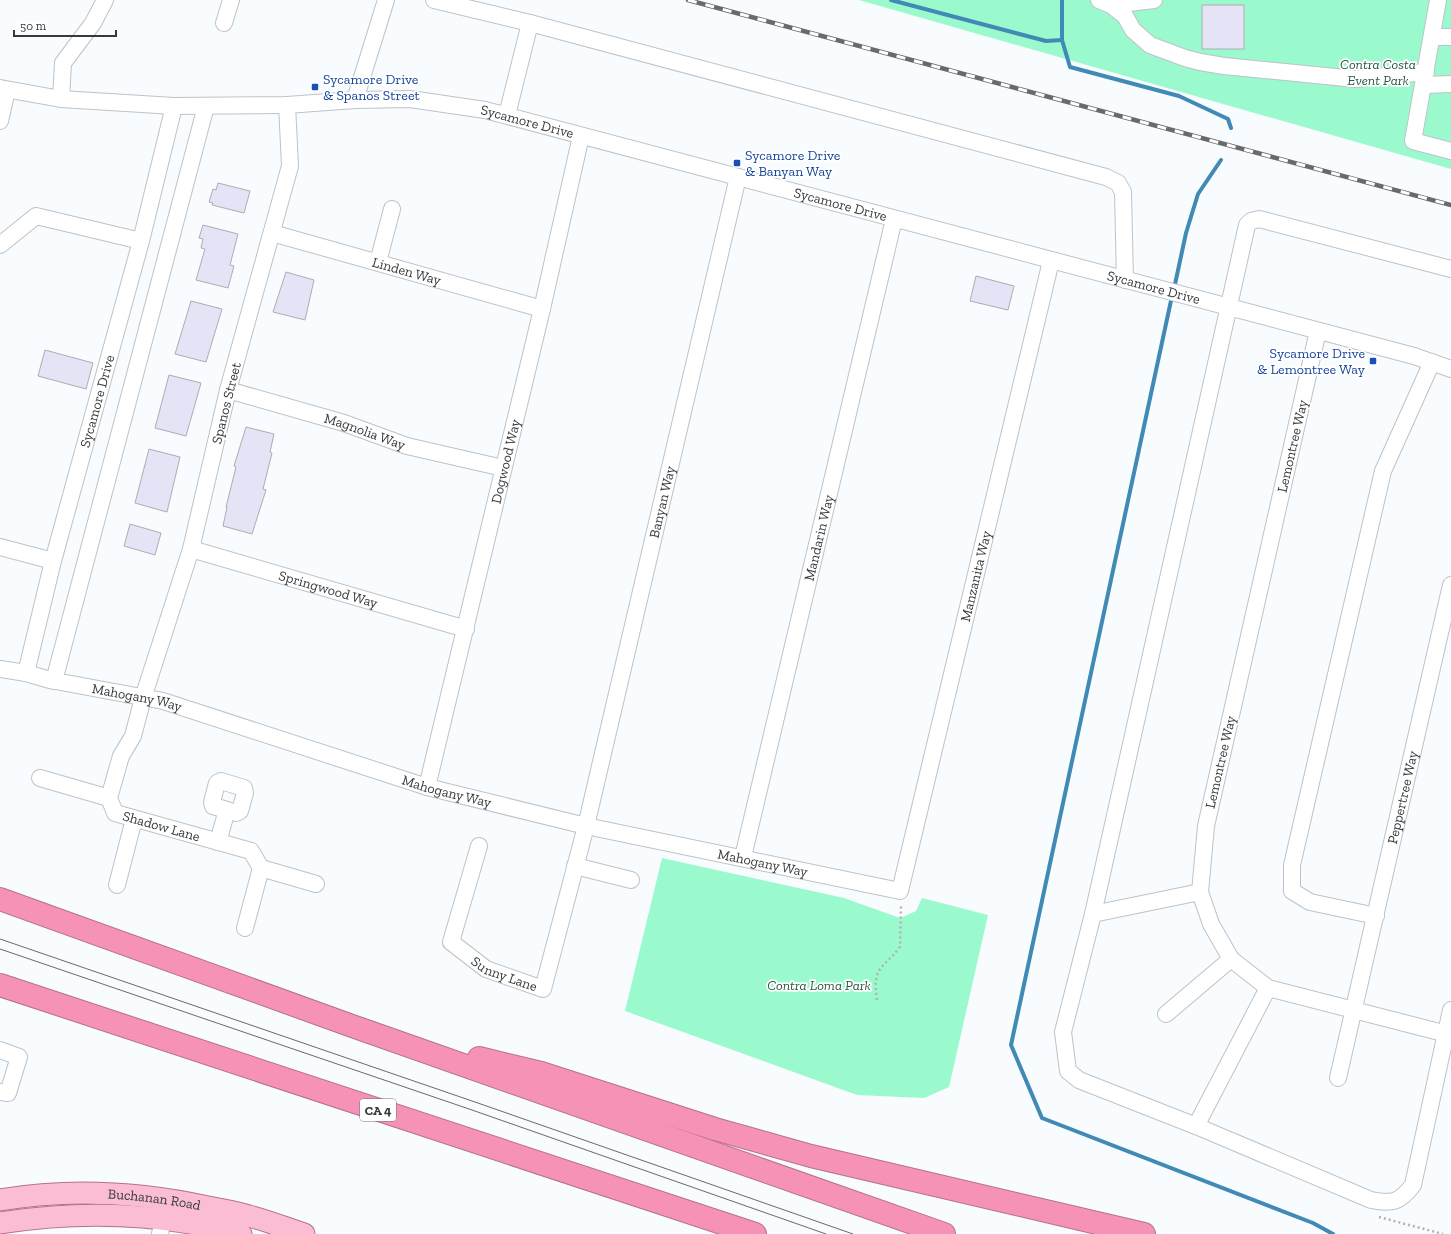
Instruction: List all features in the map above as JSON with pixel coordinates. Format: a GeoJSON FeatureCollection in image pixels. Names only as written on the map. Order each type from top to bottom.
{"type":"FeatureCollection","features":[{"type":"Feature","properties":{"kind":"highway"},"geometry":{"type":"LineString","coordinates":[[0,899],[355,1027],[944,1234]]}},
{"type":"Feature","properties":{"kind":"highway","name":"CA 4"},"geometry":{"type":"LineString","coordinates":[[0,986],[755,1234]]}},
{"type":"Feature","properties":{"kind":"highway"},"geometry":{"type":"LineString","coordinates":[[355,1027],[541,1073],[708,1127],[804,1154],[1144,1234]]}},
{"type":"Feature","properties":{"kind":"main road","name":"Buchanan Road"},"geometry":{"type":"LineString","coordinates":[[0,1200],[22,1196],[80,1193],[121,1194],[163,1217],[205,1224],[241,1234]]}},
{"type":"Feature","properties":{"kind":"main road","name":"Buchanan Road"},"geometry":{"type":"LineString","coordinates":[[0,1223],[31,1218],[80,1215],[163,1217],[248,1215],[304,1234]]}},
{"type":"Feature","properties":{"kind":"street"},"geometry":{"type":"LineString","coordinates":[[60,99],[63,63],[93,23],[106,0]]}},
{"type":"Feature","properties":{"kind":"street"},"geometry":{"type":"LineString","coordinates":[[224,23],[231,0]]}},
{"type":"Feature","properties":{"kind":"street"},"geometry":{"type":"LineString","coordinates":[[355,100],[386,0]]}},
{"type":"Feature","properties":{"kind":"street"},"geometry":{"type":"LineString","coordinates":[[434,0],[530,23],[1106,177],[1118,183],[1123,192],[1125,280]]}},
{"type":"Feature","properties":{"kind":"street"},"geometry":{"type":"LineString","coordinates":[[1105,2],[1154,0]]}},
{"type":"Feature","properties":{"kind":"street"},"geometry":{"type":"LineString","coordinates":[[1438,0],[1413,141],[1451,151]]}},
{"type":"Feature","properties":{"kind":"street"},"geometry":{"type":"LineString","coordinates":[[1105,2],[1125,16],[1133,30],[1150,45],[1184,58],[1200,62],[1224,66],[1356,79],[1425,78],[1451,84]]}},
{"type":"Feature","properties":{"kind":"street"},"geometry":{"type":"LineString","coordinates":[[507,115],[530,23]]}},
{"type":"Feature","properties":{"kind":"street"},"geometry":{"type":"LineString","coordinates":[[1432,37],[1451,37]]}},
{"type":"Feature","properties":{"kind":"street"},"geometry":{"type":"LineString","coordinates":[[0,121],[4,89]]}},
{"type":"Feature","properties":{"kind":"street","name":"Sycamore Drive"},"geometry":{"type":"LineString","coordinates":[[4,89],[60,99],[174,106],[287,105],[355,100],[410,99],[507,115],[581,136],[1318,331],[1451,368]]}},
{"type":"Feature","properties":{"kind":"street","name":"Spanos Street"},"geometry":{"type":"LineString","coordinates":[[143,698],[191,549],[228,390],[290,166],[287,105]]}},
{"type":"Feature","properties":{"kind":"street","name":"Sycamore Drive"},"geometry":{"type":"LineString","coordinates":[[26,673],[53,561],[141,242],[174,106]]}},
{"type":"Feature","properties":{"kind":"street"},"geometry":{"type":"LineString","coordinates":[[54,680],[206,106]]}},
{"type":"Feature","properties":{"kind":"street","name":"Dogwood Way"},"geometry":{"type":"LineString","coordinates":[[427,787],[542,309],[581,136]]}},
{"type":"Feature","properties":{"kind":"street","name":"Banyan Way"},"geometry":{"type":"LineString","coordinates":[[586,826],[738,177]]}},
{"type":"Feature","properties":{"kind":"street"},"geometry":{"type":"LineString","coordinates":[[378,262],[392,210]]}},
{"type":"Feature","properties":{"kind":"street"},"geometry":{"type":"LineString","coordinates":[[0,245],[36,216],[141,242]]}},
{"type":"Feature","properties":{"kind":"street","name":"Mandarin Way"},"geometry":{"type":"LineString","coordinates":[[744,857],[894,219]]}},
{"type":"Feature","properties":{"kind":"street"},"geometry":{"type":"LineString","coordinates":[[1451,269],[1259,219],[1251,221],[1247,225],[1230,308],[1093,914],[1063,1032],[1068,1071],[1079,1080],[1196,1126],[1371,1200],[1384,1203],[1397,1201],[1413,1185],[1448,1035],[1451,1010]]}},
{"type":"Feature","properties":{"kind":"street","name":"Linden Way"},"geometry":{"type":"LineString","coordinates":[[272,233],[542,309]]}},
{"type":"Feature","properties":{"kind":"street","name":"Manzanita Way"},"geometry":{"type":"LineString","coordinates":[[900,891],[1051,261]]}},
{"type":"Feature","properties":{"kind":"street","name":"Lemontree Way"},"geometry":{"type":"LineString","coordinates":[[1318,331],[1206,826],[1200,892],[1211,924],[1231,959],[1268,988],[1448,1035]]}},
{"type":"Feature","properties":{"kind":"street"},"geometry":{"type":"LineString","coordinates":[[1376,916],[1310,902],[1292,891],[1292,865],[1383,471],[1432,362]]}},
{"type":"Feature","properties":{"kind":"street","name":"Magnolia Way"},"geometry":{"type":"LineString","coordinates":[[228,390],[344,422],[407,446],[503,468]]}},
{"type":"Feature","properties":{"kind":"street"},"geometry":{"type":"LineString","coordinates":[[0,547],[53,561]]}},
{"type":"Feature","properties":{"kind":"street","name":"Springwood Way"},"geometry":{"type":"LineString","coordinates":[[191,549],[466,629]]}},
{"type":"Feature","properties":{"kind":"street","name":"Peppertree Way"},"geometry":{"type":"LineString","coordinates":[[1338,1078],[1451,585]]}},
{"type":"Feature","properties":{"kind":"street","name":"Mahogany Way"},"geometry":{"type":"LineString","coordinates":[[0,669],[164,701],[427,787],[586,826],[744,857],[900,891]]}},
{"type":"Feature","properties":{"kind":"street","name":"Shadow Lane"},"geometry":{"type":"LineString","coordinates":[[143,698],[134,736],[120,756],[109,798],[115,813],[251,851],[260,868]]}},
{"type":"Feature","properties":{"kind":"street"},"geometry":{"type":"LineString","coordinates":[[40,778],[109,798]]}},
{"type":"Feature","properties":{"kind":"street"},"geometry":{"type":"LineString","coordinates":[[218,842],[227,810]]}},
{"type":"Feature","properties":{"kind":"street"},"geometry":{"type":"LineString","coordinates":[[117,885],[134,819]]}},
{"type":"Feature","properties":{"kind":"street","name":"Sunny Lane"},"geometry":{"type":"LineString","coordinates":[[479,846],[451,942],[486,969],[542,989],[586,826]]}},
{"type":"Feature","properties":{"kind":"street"},"geometry":{"type":"LineString","coordinates":[[575,866],[631,880]]}},
{"type":"Feature","properties":{"kind":"street"},"geometry":{"type":"LineString","coordinates":[[244,928],[260,868],[316,884]]}},
{"type":"Feature","properties":{"kind":"street"},"geometry":{"type":"LineString","coordinates":[[1093,914],[1200,892]]}},
{"type":"Feature","properties":{"kind":"street"},"geometry":{"type":"LineString","coordinates":[[1166,1014],[1231,959]]}},
{"type":"Feature","properties":{"kind":"street"},"geometry":{"type":"LineString","coordinates":[[1196,1126],[1268,988]]}},
{"type":"Feature","properties":{"kind":"street"},"geometry":{"type":"LineString","coordinates":[[0,1050],[19,1057],[8,1094],[0,1092]]}},
{"type":"Feature","properties":{"kind":"path"},"geometry":{"type":"LineString","coordinates":[[877,1000],[875,987],[876,973],[900,947],[900,891]]}},
{"type":"Feature","properties":{"kind":"green space","name":"Contra Costa Event Park"},"geometry":{"type":"Polygon","coordinates":[[[859,0],[1451,0],[1451,169],[859,0]]]}},
{"type":"Feature","properties":{"kind":"green space","name":"Contra Loma Park"},"geometry":{"type":"Polygon","coordinates":[[[662,858],[844,898],[900,918],[916,911],[922,898],[988,915],[949,1087],[924,1098],[857,1095],[625,1011],[662,858]]]}},
{"type":"Feature","properties":{"kind":"building"},"geometry":{"type":"Polygon","coordinates":[[[1202,5],[1244,5],[1244,49],[1202,49],[1202,5]]]}},
{"type":"Feature","properties":{"kind":"building"},"geometry":{"type":"Polygon","coordinates":[[[218,183],[250,191],[244,213],[212,205],[213,203],[209,202],[213,189],[216,190],[218,183]]]}},
{"type":"Feature","properties":{"kind":"building"},"geometry":{"type":"Polygon","coordinates":[[[203,225],[238,234],[230,265],[234,266],[228,288],[196,280],[205,249],[201,248],[203,239],[199,238],[203,225]]]}},
{"type":"Feature","properties":{"kind":"building"},"geometry":{"type":"Polygon","coordinates":[[[286,272],[314,280],[305,320],[273,312],[286,272]]]}},
{"type":"Feature","properties":{"kind":"building"},"geometry":{"type":"Polygon","coordinates":[[[976,276],[1014,286],[1008,310],[970,301],[976,276]]]}},
{"type":"Feature","properties":{"kind":"building"},"geometry":{"type":"Polygon","coordinates":[[[191,301],[222,309],[206,362],[175,354],[191,301]]]}},
{"type":"Feature","properties":{"kind":"building"},"geometry":{"type":"Polygon","coordinates":[[[45,350],[93,363],[86,389],[38,376],[45,350]]]}},
{"type":"Feature","properties":{"kind":"building"},"geometry":{"type":"Polygon","coordinates":[[[169,375],[201,383],[186,436],[155,428],[169,375]]]}},
{"type":"Feature","properties":{"kind":"building"},"geometry":{"type":"Polygon","coordinates":[[[246,427],[274,434],[270,452],[272,453],[263,489],[266,490],[252,534],[223,526],[236,467],[234,466],[246,427]]]}},
{"type":"Feature","properties":{"kind":"building"},"geometry":{"type":"Polygon","coordinates":[[[149,449],[180,457],[167,512],[135,503],[149,449]]]}},
{"type":"Feature","properties":{"kind":"building"},"geometry":{"type":"Polygon","coordinates":[[[130,524],[161,533],[155,555],[124,546],[130,524]]]}},
{"type":"Feature","properties":{"kind":"waterway"},"geometry":{"type":"LineString","coordinates":[[891,0],[1046,41],[1062,40]]}},
{"type":"Feature","properties":{"kind":"waterway"},"geometry":{"type":"LineString","coordinates":[[1062,0],[1062,40],[1070,67],[1179,96],[1228,119],[1231,128]]}},
{"type":"Feature","properties":{"kind":"waterway"},"geometry":{"type":"LineString","coordinates":[[1174,289],[1186,233],[1198,194],[1221,160]]}},
{"type":"Feature","properties":{"kind":"waterway"},"geometry":{"type":"LineString","coordinates":[[1172,296],[1011,1045],[1042,1118],[1313,1223],[1333,1234]]}},
{"type":"Feature","properties":{"kind":"tram line"},"geometry":{"type":"LineString","coordinates":[[0,939],[475,1102],[853,1234]]}},
{"type":"Feature","properties":{"kind":"tram line"},"geometry":{"type":"LineString","coordinates":[[0,949],[472,1110],[826,1234]]}},
{"type":"Feature","properties":{"kind":"railway"},"geometry":{"type":"LineString","coordinates":[[688,0],[1451,205]]}},
{"type":"Feature","properties":{"kind":"place","name":"Sycamore Drive & Spanos Street"},"geometry":{"type":"Point","coordinates":[315,87]}},
{"type":"Feature","properties":{"kind":"place","name":"Sycamore Drive & Banyan Way"},"geometry":{"type":"Point","coordinates":[737,163]}},
{"type":"Feature","properties":{"kind":"place","name":"Sycamore Drive & Lemontree Way"},"geometry":{"type":"Point","coordinates":[1373,361]}}]}
